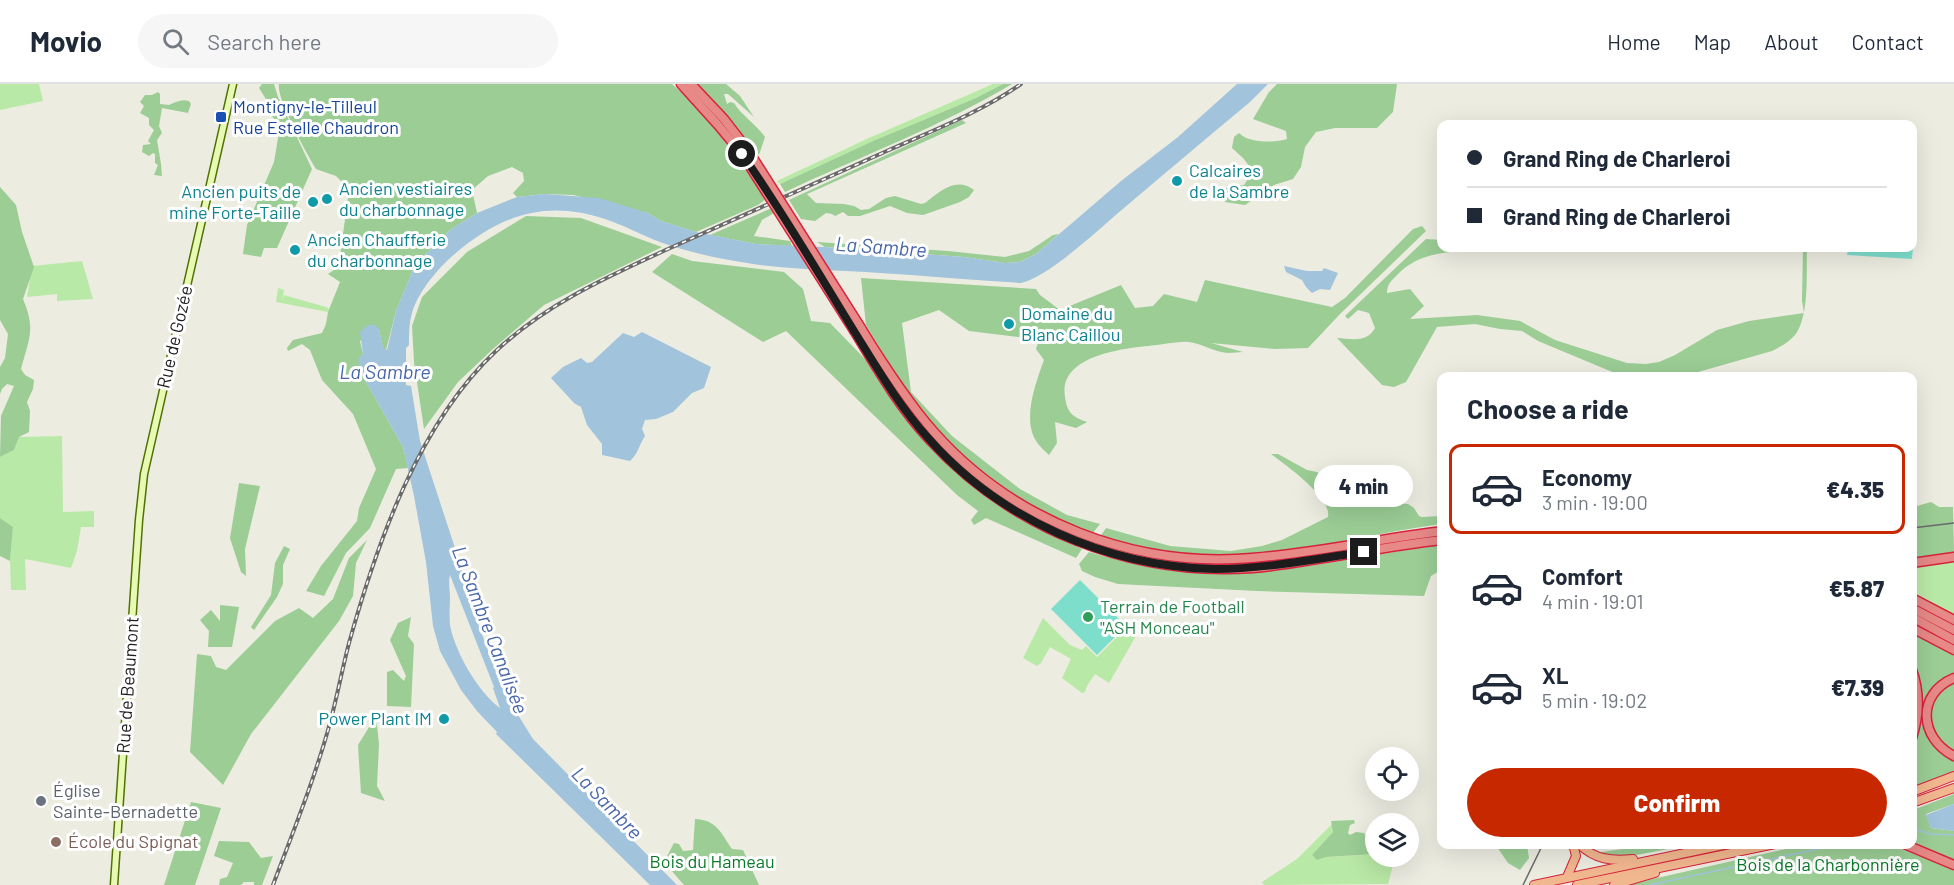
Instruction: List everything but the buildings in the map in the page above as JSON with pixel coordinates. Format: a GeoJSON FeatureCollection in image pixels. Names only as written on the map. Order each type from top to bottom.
{"type":"FeatureCollection","features":[{"type":"Feature","properties":{"kind":"highway"},"geometry":{"type":"LineString","coordinates":[[681,84],[745,152]]}},
{"type":"Feature","properties":{"kind":"highway"},"geometry":{"type":"LineString","coordinates":[[692,84],[724,119],[858,330],[906,411],[929,440],[953,464],[981,488],[1011,508],[1038,524],[1087,545],[1142,561],[1179,567],[1252,568],[1437,541]]}},
{"type":"Feature","properties":{"kind":"highway"},"geometry":{"type":"LineString","coordinates":[[858,330],[913,407],[959,458],[988,482],[1025,507],[1073,531],[1107,543],[1180,558],[1252,559],[1437,532]]}},
{"type":"Feature","properties":{"kind":"highway"},"geometry":{"type":"LineString","coordinates":[[1917,563],[1954,557]]}},
{"type":"Feature","properties":{"kind":"highway"},"geometry":{"type":"LineString","coordinates":[[1917,601],[1954,620]]}},
{"type":"Feature","properties":{"kind":"highway"},"geometry":{"type":"LineString","coordinates":[[1917,611],[1954,630]]}},
{"type":"Feature","properties":{"kind":"highway"},"geometry":{"type":"LineString","coordinates":[[1917,620],[1954,640]]}},
{"type":"Feature","properties":{"kind":"highway"},"geometry":{"type":"LineString","coordinates":[[1917,631],[1954,650]]}},
{"type":"Feature","properties":{"kind":"highway"},"geometry":{"type":"LineString","coordinates":[[1954,678],[1938,687],[1933,694],[1926,714],[1926,724],[1935,743],[1954,756]]}},
{"type":"Feature","properties":{"kind":"highway"},"geometry":{"type":"LineString","coordinates":[[1917,689],[1917,710]]}},
{"type":"Feature","properties":{"kind":"highway"},"geometry":{"type":"LineString","coordinates":[[1917,790],[1954,776]]}},
{"type":"Feature","properties":{"kind":"highway"},"geometry":{"type":"LineString","coordinates":[[1917,801],[1954,788]]}},
{"type":"Feature","properties":{"kind":"highway"},"geometry":{"type":"LineString","coordinates":[[1566,877],[1576,856],[1574,849]]}},
{"type":"Feature","properties":{"kind":"highway"},"geometry":{"type":"LineString","coordinates":[[1586,849],[1598,857],[1609,860],[1647,861]]}},
{"type":"Feature","properties":{"kind":"highway"},"geometry":{"type":"LineString","coordinates":[[1534,885],[1704,849]]}},
{"type":"Feature","properties":{"kind":"highway"},"geometry":{"type":"LineString","coordinates":[[1577,885],[1752,849]]}},
{"type":"Feature","properties":{"kind":"highway"},"geometry":{"type":"LineString","coordinates":[[1916,849],[1954,865]]}},
{"type":"Feature","properties":{"kind":"highway"},"geometry":{"type":"LineString","coordinates":[[1614,885],[1684,864]]}},
{"type":"Feature","properties":{"kind":"main road","name":"Rue de Gozée"},"geometry":{"type":"LineString","coordinates":[[134,594],[144,474],[233,84]]}},
{"type":"Feature","properties":{"kind":"main road","name":"Rue de Beaumont"},"geometry":{"type":"LineString","coordinates":[[114,885],[134,594]]}},
{"type":"Feature","properties":{"kind":"green space"},"geometry":{"type":"Polygon","coordinates":[[[0,84],[39,84],[43,101],[0,110],[0,84]]]}},
{"type":"Feature","properties":{"kind":"green space"},"geometry":{"type":"Polygon","coordinates":[[[262,84],[274,84],[312,169],[277,248],[264,248],[261,257],[243,254],[247,225],[274,162],[280,126],[267,110],[269,104],[259,88],[262,84]]]}},
{"type":"Feature","properties":{"kind":"green space"},"geometry":{"type":"Polygon","coordinates":[[[279,84],[672,84],[711,124],[766,199],[758,205],[696,232],[661,221],[648,213],[573,195],[545,194],[517,197],[513,193],[524,181],[523,173],[512,167],[488,176],[472,190],[477,213],[450,230],[415,265],[396,311],[386,350],[383,349],[379,329],[360,341],[363,354],[361,373],[403,447],[408,468],[396,469],[370,528],[346,553],[324,596],[306,591],[321,566],[357,521],[359,508],[376,469],[353,414],[322,380],[310,350],[302,344],[288,351],[287,348],[293,340],[322,333],[326,324],[328,312],[340,282],[328,274],[334,270],[332,264],[340,255],[348,198],[355,191],[349,189],[336,176],[316,169],[287,113],[279,91],[279,84]]]}},
{"type":"Feature","properties":{"kind":"green space"},"geometry":{"type":"Polygon","coordinates":[[[698,84],[726,84],[740,96],[754,117],[728,94],[724,94],[727,104],[734,103],[765,137],[759,155],[719,106],[698,84]]]}},
{"type":"Feature","properties":{"kind":"green space"},"geometry":{"type":"Polygon","coordinates":[[[993,84],[1003,84],[780,184],[777,181],[869,138],[993,84]]]}},
{"type":"Feature","properties":{"kind":"green space"},"geometry":{"type":"Polygon","coordinates":[[[1003,84],[1012,84],[900,141],[785,192],[780,184],[873,141],[976,98],[1003,84]]]}},
{"type":"Feature","properties":{"kind":"green space"},"geometry":{"type":"Polygon","coordinates":[[[1277,84],[1397,84],[1393,112],[1377,128],[1335,128],[1316,132],[1305,147],[1301,167],[1293,179],[1274,185],[1245,205],[1225,202],[1220,189],[1244,185],[1253,171],[1232,148],[1234,137],[1239,133],[1248,139],[1262,141],[1287,139],[1286,131],[1253,119],[1269,92],[1277,84]]]}},
{"type":"Feature","properties":{"kind":"green space"},"geometry":{"type":"Polygon","coordinates":[[[158,92],[160,104],[169,105],[183,100],[191,104],[188,113],[162,108],[159,126],[162,133],[157,140],[162,176],[154,175],[158,165],[155,163],[155,154],[149,156],[142,152],[143,145],[151,144],[148,141],[154,130],[149,125],[149,118],[140,113],[144,106],[140,102],[145,95],[158,92]]]}},
{"type":"Feature","properties":{"kind":"green space"},"geometry":{"type":"Polygon","coordinates":[[[962,120],[966,123],[807,194],[816,203],[844,204],[861,210],[869,209],[886,198],[895,196],[921,204],[925,203],[942,190],[954,185],[967,186],[974,190],[969,197],[960,202],[923,215],[907,213],[890,206],[860,216],[848,216],[843,212],[835,216],[826,213],[815,221],[801,219],[789,200],[962,120]]]}},
{"type":"Feature","properties":{"kind":"green space"},"geometry":{"type":"Polygon","coordinates":[[[0,187],[16,205],[34,267],[23,299],[29,319],[30,334],[21,369],[25,375],[34,380],[27,402],[30,411],[29,432],[19,437],[14,450],[0,457],[1,416],[14,386],[7,384],[0,394],[0,367],[5,358],[8,334],[0,320],[0,187]]]}},
{"type":"Feature","properties":{"kind":"green space"},"geometry":{"type":"Polygon","coordinates":[[[772,208],[774,213],[762,220],[754,236],[790,241],[792,246],[756,244],[710,235],[772,208]]]}},
{"type":"Feature","properties":{"kind":"green space"},"geometry":{"type":"Polygon","coordinates":[[[526,216],[581,218],[662,247],[544,305],[458,382],[424,429],[414,362],[412,326],[422,297],[467,252],[526,216]]]}},
{"type":"Feature","properties":{"kind":"green space"},"geometry":{"type":"Polygon","coordinates":[[[1422,226],[1426,231],[1308,348],[1275,349],[1211,343],[1243,352],[1229,353],[1194,343],[1181,342],[1113,351],[1083,362],[1072,371],[1066,383],[1065,397],[1067,407],[1072,414],[1087,422],[1076,428],[1055,422],[1057,443],[1049,455],[1036,441],[1030,422],[1032,400],[1044,360],[1036,349],[1040,337],[1027,338],[969,331],[939,310],[902,323],[911,392],[952,436],[1020,489],[1067,515],[1100,524],[1092,534],[1049,515],[1010,492],[976,467],[945,438],[900,381],[866,325],[861,278],[1036,289],[1040,295],[1060,310],[1121,285],[1135,308],[1153,306],[1164,294],[1197,302],[1205,280],[1332,307],[1345,298],[1413,229],[1422,226]]]}},
{"type":"Feature","properties":{"kind":"green space"},"geometry":{"type":"Polygon","coordinates":[[[1059,234],[1036,254],[1020,262],[1005,263],[964,257],[825,247],[817,242],[1005,257],[1029,251],[1053,235],[1059,234]]]}},
{"type":"Feature","properties":{"kind":"green space"},"geometry":{"type":"Polygon","coordinates":[[[1426,239],[1437,240],[1437,252],[1451,252],[1417,260],[1392,280],[1387,290],[1387,293],[1410,289],[1424,306],[1410,319],[1477,315],[1520,321],[1555,340],[1627,363],[1659,362],[1717,330],[1749,321],[1804,313],[1795,335],[1772,351],[1698,372],[1612,372],[1538,341],[1522,331],[1475,324],[1437,327],[1406,382],[1394,387],[1382,385],[1337,338],[1359,339],[1372,333],[1375,328],[1369,313],[1358,310],[1348,319],[1345,316],[1426,239]]]}},
{"type":"Feature","properties":{"kind":"green space"},"geometry":{"type":"Polygon","coordinates":[[[1803,252],[1807,252],[1804,312],[1802,301],[1803,252]]]}},
{"type":"Feature","properties":{"kind":"green space"},"geometry":{"type":"Polygon","coordinates":[[[672,254],[692,261],[784,272],[803,289],[811,321],[830,323],[865,359],[894,403],[942,459],[972,486],[1021,520],[1082,549],[1076,558],[986,518],[974,525],[971,520],[978,511],[957,495],[786,331],[763,342],[652,272],[672,254]]]}},
{"type":"Feature","properties":{"kind":"green space"},"geometry":{"type":"Polygon","coordinates":[[[82,261],[93,299],[57,301],[57,294],[27,297],[32,266],[82,261]]]}},
{"type":"Feature","properties":{"kind":"green space"},"geometry":{"type":"Polygon","coordinates":[[[278,288],[284,290],[282,302],[284,295],[326,307],[329,309],[328,312],[276,302],[278,288]]]}},
{"type":"Feature","properties":{"kind":"green space"},"geometry":{"type":"Polygon","coordinates":[[[62,436],[63,512],[94,511],[94,527],[81,527],[77,551],[71,568],[25,559],[26,590],[11,590],[10,561],[13,527],[0,518],[0,457],[14,450],[19,437],[62,436]]]}},
{"type":"Feature","properties":{"kind":"green space"},"geometry":{"type":"Polygon","coordinates":[[[1271,454],[1278,454],[1307,470],[1317,472],[1346,493],[1372,502],[1408,504],[1419,516],[1437,516],[1437,525],[1294,549],[1234,555],[1178,554],[1100,537],[1106,528],[1170,546],[1231,551],[1282,540],[1328,517],[1323,501],[1297,474],[1271,454]]]}},
{"type":"Feature","properties":{"kind":"green space"},"geometry":{"type":"Polygon","coordinates":[[[239,483],[260,486],[245,549],[246,576],[241,572],[230,538],[239,483]]]}},
{"type":"Feature","properties":{"kind":"green space"},"geometry":{"type":"Polygon","coordinates":[[[1931,502],[1939,507],[1953,507],[1954,553],[1917,558],[1917,506],[1931,502]]]}},
{"type":"Feature","properties":{"kind":"green space"},"geometry":{"type":"Polygon","coordinates":[[[0,518],[13,527],[10,561],[0,556],[0,518]]]}},
{"type":"Feature","properties":{"kind":"green space"},"geometry":{"type":"Polygon","coordinates":[[[367,540],[356,563],[353,596],[339,621],[251,734],[223,785],[190,752],[197,654],[211,656],[216,667],[226,670],[275,621],[299,608],[313,618],[333,599],[349,558],[367,540]]]}},
{"type":"Feature","properties":{"kind":"green space"},"geometry":{"type":"Polygon","coordinates":[[[284,546],[290,549],[283,565],[283,584],[277,597],[254,630],[251,627],[271,595],[275,563],[284,546]]]}},
{"type":"Feature","properties":{"kind":"green space"},"geometry":{"type":"Polygon","coordinates":[[[1437,546],[1437,572],[1431,576],[1424,596],[1118,584],[1082,571],[1079,564],[1089,552],[1124,561],[1196,573],[1259,572],[1437,546]]]}},
{"type":"Feature","properties":{"kind":"green space"},"geometry":{"type":"Polygon","coordinates":[[[1954,560],[1954,615],[1917,596],[1917,565],[1954,560]]]}},
{"type":"Feature","properties":{"kind":"green space"},"geometry":{"type":"Polygon","coordinates":[[[220,605],[239,607],[232,647],[208,647],[209,631],[200,620],[211,610],[220,621],[220,605]]]}},
{"type":"Feature","properties":{"kind":"green space"},"geometry":{"type":"Polygon","coordinates":[[[411,617],[408,636],[414,644],[411,707],[387,706],[387,672],[393,670],[404,681],[406,676],[390,640],[398,623],[411,617]]]}},
{"type":"Feature","properties":{"kind":"green space"},"geometry":{"type":"Polygon","coordinates":[[[1043,618],[1070,645],[1082,650],[1086,646],[1097,657],[1127,627],[1136,636],[1109,683],[1095,674],[1085,692],[1082,693],[1062,678],[1071,659],[1050,647],[1037,666],[1023,658],[1043,618]]]}},
{"type":"Feature","properties":{"kind":"green space"},"geometry":{"type":"Polygon","coordinates":[[[1917,635],[1954,655],[1954,675],[1933,689],[1928,730],[1934,746],[1954,758],[1954,771],[1917,785],[1917,635]]]}},
{"type":"Feature","properties":{"kind":"green space"},"geometry":{"type":"Polygon","coordinates":[[[1954,682],[1954,752],[1940,744],[1931,727],[1930,711],[1938,692],[1954,682]]]}},
{"type":"Feature","properties":{"kind":"green space"},"geometry":{"type":"Polygon","coordinates":[[[376,716],[379,744],[377,786],[385,801],[361,793],[358,745],[376,716]]]}},
{"type":"Feature","properties":{"kind":"green space"},"geometry":{"type":"Polygon","coordinates":[[[1954,794],[1954,804],[1926,814],[1931,828],[1954,831],[1954,862],[1917,846],[1917,808],[1954,794]]]}},
{"type":"Feature","properties":{"kind":"green space"},"geometry":{"type":"Polygon","coordinates":[[[191,802],[221,808],[195,885],[164,885],[191,802]]]}},
{"type":"Feature","properties":{"kind":"green space","name":"Bois du Hameau"},"geometry":{"type":"Polygon","coordinates":[[[695,819],[713,825],[732,849],[743,850],[759,885],[684,885],[664,862],[674,843],[679,844],[683,851],[693,850],[695,819]]]}},
{"type":"Feature","properties":{"kind":"green space"},"geometry":{"type":"Polygon","coordinates":[[[1354,820],[1355,823],[1350,825],[1348,833],[1350,835],[1356,832],[1364,833],[1365,855],[1326,857],[1317,860],[1312,855],[1333,832],[1331,821],[1354,820]]]}},
{"type":"Feature","properties":{"kind":"green space"},"geometry":{"type":"Polygon","coordinates":[[[1332,824],[1333,832],[1312,855],[1317,860],[1326,857],[1365,855],[1365,867],[1392,867],[1388,884],[1264,885],[1262,882],[1297,859],[1332,824]]]}},
{"type":"Feature","properties":{"kind":"green space"},"geometry":{"type":"Polygon","coordinates":[[[219,841],[249,842],[261,858],[273,856],[262,885],[244,882],[241,885],[219,885],[220,879],[227,877],[233,863],[214,856],[219,841]]]}},
{"type":"Feature","properties":{"kind":"green space"},"geometry":{"type":"Polygon","coordinates":[[[1498,849],[1528,849],[1529,858],[1520,870],[1508,863],[1498,849]]]}},
{"type":"Feature","properties":{"kind":"green space"},"geometry":{"type":"Polygon","coordinates":[[[1622,849],[1668,849],[1621,858],[1594,853],[1622,849]]]}},
{"type":"Feature","properties":{"kind":"green space","name":"Bois de la Charbonnière"},"geometry":{"type":"Polygon","coordinates":[[[1786,849],[1901,849],[1954,869],[1954,885],[1626,885],[1786,849]]]}},
{"type":"Feature","properties":{"kind":"shaded area"},"geometry":{"type":"Polygon","coordinates":[[[1847,252],[1913,252],[1912,259],[1847,255],[1847,252]]]}},
{"type":"Feature","properties":{"kind":"shaded area","name":"Terrain de Football \"ASH Monceau\""},"geometry":{"type":"Polygon","coordinates":[[[1080,580],[1126,626],[1097,655],[1051,609],[1080,580]]]}},
{"type":"Feature","properties":{"kind":"water","name":"La Sambre"},"geometry":{"type":"Polygon","coordinates":[[[1237,84],[1268,84],[1250,102],[1074,251],[1046,272],[1021,283],[753,264],[683,249],[584,213],[545,211],[526,214],[491,228],[450,258],[424,288],[411,317],[409,345],[406,348],[406,385],[411,386],[420,441],[470,594],[469,600],[501,685],[503,684],[533,739],[677,885],[650,885],[496,734],[497,732],[461,690],[440,651],[433,626],[426,562],[403,447],[361,373],[358,359],[363,354],[360,332],[368,325],[375,325],[379,329],[383,348],[387,350],[396,311],[415,265],[450,230],[477,213],[517,197],[545,194],[599,198],[648,213],[661,221],[696,232],[756,244],[964,257],[1005,263],[1020,262],[1036,254],[1121,181],[1178,137],[1237,84]],[[450,575],[450,625],[457,647],[476,682],[500,708],[450,575]]]}},
{"type":"Feature","properties":{"kind":"water"},"geometry":{"type":"Polygon","coordinates":[[[1284,266],[1307,271],[1322,271],[1324,268],[1338,273],[1330,290],[1320,289],[1312,293],[1302,280],[1286,272],[1284,266]]]}},
{"type":"Feature","properties":{"kind":"water"},"geometry":{"type":"Polygon","coordinates":[[[642,332],[711,367],[704,388],[692,393],[673,412],[656,419],[645,420],[642,429],[645,436],[630,461],[602,455],[602,444],[587,425],[581,407],[574,403],[551,378],[563,367],[581,358],[587,363],[592,362],[623,333],[634,337],[642,332]]]}},
{"type":"Feature","properties":{"kind":"water"},"geometry":{"type":"Polygon","coordinates":[[[1954,804],[1954,831],[1931,828],[1926,815],[1954,804]]]}},
{"type":"Feature","properties":{"kind":"waterway"},"geometry":{"type":"LineString","coordinates":[[1917,830],[1930,834],[1954,835]]}},
{"type":"Feature","properties":{"kind":"waterway"},"geometry":{"type":"LineString","coordinates":[[1649,885],[1818,849]]}},
{"type":"Feature","properties":{"kind":"tram line"},"geometry":{"type":"LineString","coordinates":[[1917,527],[1954,523]]}},
{"type":"Feature","properties":{"kind":"tram line"},"geometry":{"type":"LineString","coordinates":[[1523,885],[1541,849]]}},
{"type":"Feature","properties":{"kind":"railway"},"geometry":{"type":"LineString","coordinates":[[273,885],[318,764],[349,643],[373,565],[404,487],[444,413],[469,380],[496,351],[515,334],[556,305],[622,270],[957,120],[1021,84]]}},
{"type":"Feature","properties":{"kind":"place","name":"Montigny-le-Tilleul Rue Estelle Chaudron"},"geometry":{"type":"Point","coordinates":[221,117]}},
{"type":"Feature","properties":{"kind":"place","name":"Calcaires de la Sambre"},"geometry":{"type":"Point","coordinates":[1177,181]}},
{"type":"Feature","properties":{"kind":"place","name":"Ancien vestiaires du charbonnage"},"geometry":{"type":"Point","coordinates":[327,199]}},
{"type":"Feature","properties":{"kind":"place","name":"Ancien puits de mine Forte-Taille"},"geometry":{"type":"Point","coordinates":[313,202]}},
{"type":"Feature","properties":{"kind":"place","name":"Ancien Chaufferie du charbonnage"},"geometry":{"type":"Point","coordinates":[295,250]}},
{"type":"Feature","properties":{"kind":"place","name":"Domaine du Blanc Caillou"},"geometry":{"type":"Point","coordinates":[1009,324]}},
{"type":"Feature","properties":{"kind":"place","name":"Terrain de Football \"ASH Monceau\""},"geometry":{"type":"Point","coordinates":[1088,617]}},
{"type":"Feature","properties":{"kind":"place","name":"Power Plant IM"},"geometry":{"type":"Point","coordinates":[444,719]}},
{"type":"Feature","properties":{"kind":"place","name":"Église Sainte-Bernadette"},"geometry":{"type":"Point","coordinates":[41,801]}},
{"type":"Feature","properties":{"kind":"place","name":"École du Spignat"},"geometry":{"type":"Point","coordinates":[56,842]}},
{"type":"Feature","properties":{"kind":"route"},"geometry":{"type":"LineString","coordinates":[[742,154],[906,411],[929,440],[953,464],[981,488],[1011,508],[1038,524],[1106,552],[1179,567],[1252,568],[1364,552]]}},
{"type":"Feature","properties":{"kind":"water label","name":"La Sambre Canalisée"},"geometry":{"type":"Point","coordinates":[490,630]}}]}
